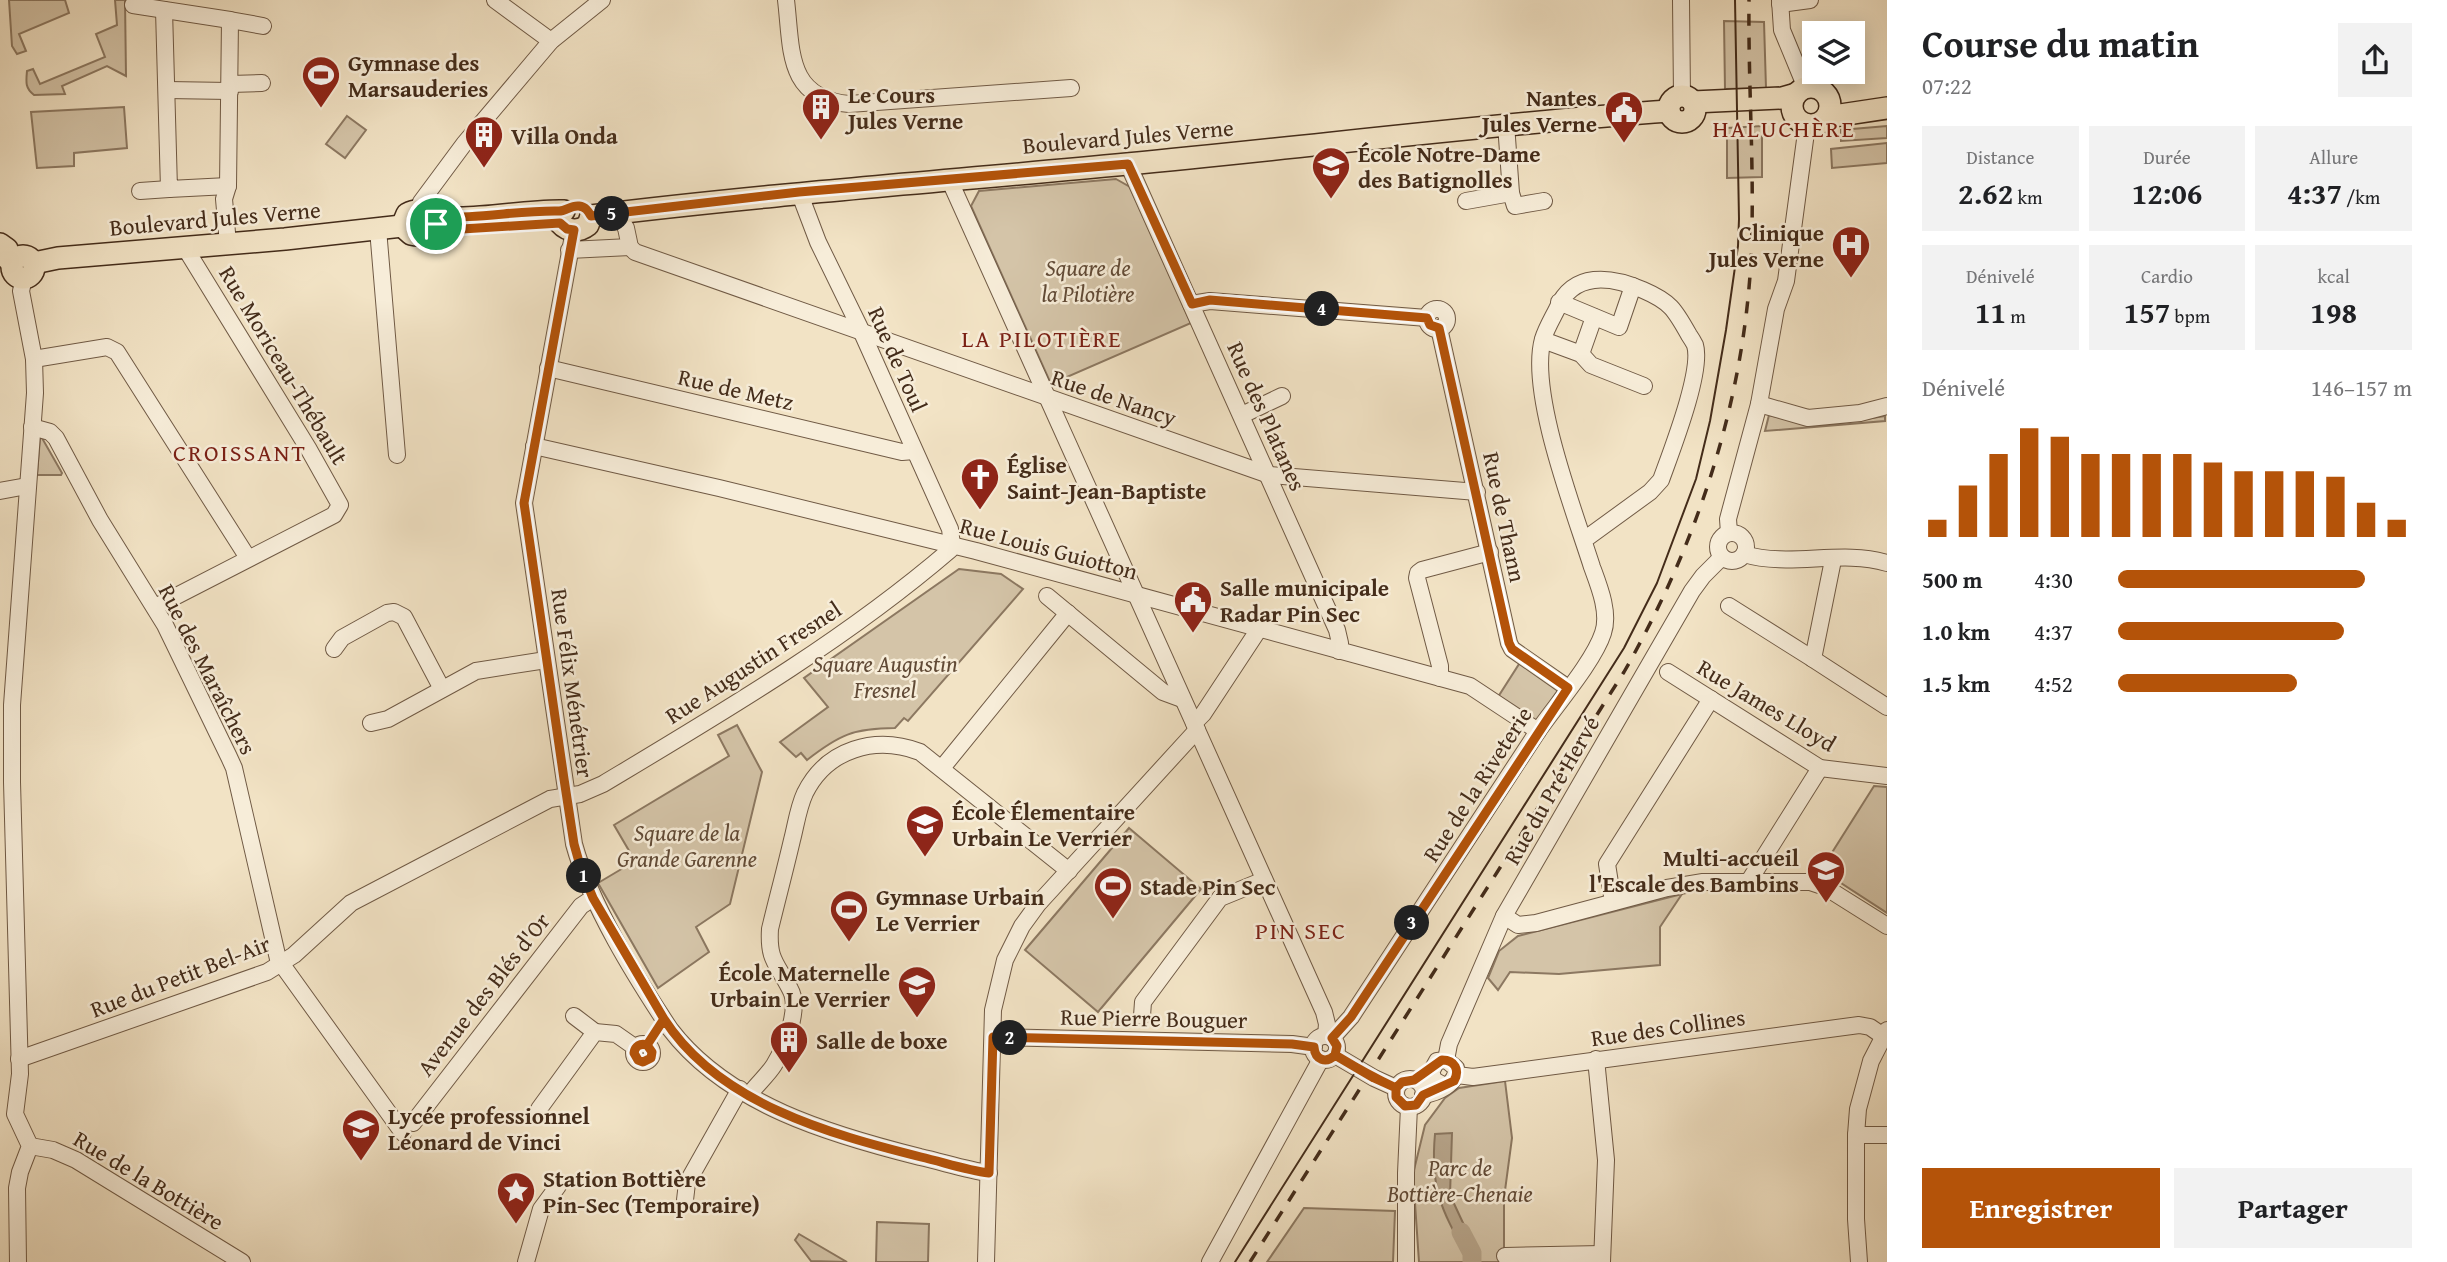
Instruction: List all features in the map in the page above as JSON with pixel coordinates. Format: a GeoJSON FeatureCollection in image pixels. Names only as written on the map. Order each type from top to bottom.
{"type":"FeatureCollection","features":[{"type":"Feature","properties":{"kind":"main road"},"geometry":{"type":"LineString","coordinates":[[1828,107],[1820,89],[1801,91],[1792,104],[1801,120],[1818,124],[1828,107],[1847,101],[1887,97]]}},
{"type":"Feature","properties":{"kind":"main road","name":"Boulevard Jules Verne"},"geometry":{"type":"LineString","coordinates":[[567,228],[570,207],[579,206],[588,210],[591,216],[616,214],[799,192],[1128,164],[1782,98],[1801,91]]}},
{"type":"Feature","properties":{"kind":"main road","name":"Boulevard Jules Verne"},"geometry":{"type":"LineString","coordinates":[[1685,106],[1782,111],[1801,120]]}},
{"type":"Feature","properties":{"kind":"main road"},"geometry":{"type":"LineString","coordinates":[[1828,107],[1887,108]]}},
{"type":"Feature","properties":{"kind":"main road","name":"Boulevard Jules Verne"},"geometry":{"type":"LineString","coordinates":[[13,262],[402,226],[416,235],[425,234],[429,218]]}},
{"type":"Feature","properties":{"kind":"main road"},"geometry":{"type":"LineString","coordinates":[[429,218],[567,228]]}},
{"type":"Feature","properties":{"kind":"street"},"geometry":{"type":"LineString","coordinates":[[495,0],[551,41]]}},
{"type":"Feature","properties":{"kind":"street"},"geometry":{"type":"LineString","coordinates":[[429,218],[421,202],[464,144],[551,41],[602,0]]}},
{"type":"Feature","properties":{"kind":"street"},"geometry":{"type":"LineString","coordinates":[[786,0],[793,62],[799,79],[819,97],[834,103],[1071,89]]}},
{"type":"Feature","properties":{"kind":"street"},"geometry":{"type":"LineString","coordinates":[[1681,0],[1685,106]]}},
{"type":"Feature","properties":{"kind":"street"},"geometry":{"type":"LineString","coordinates":[[1801,91],[1782,30],[1780,2],[1810,0]]}},
{"type":"Feature","properties":{"kind":"street"},"geometry":{"type":"LineString","coordinates":[[133,5],[263,26]]}},
{"type":"Feature","properties":{"kind":"street"},"geometry":{"type":"LineString","coordinates":[[164,10],[169,189]]}},
{"type":"Feature","properties":{"kind":"street"},"geometry":{"type":"LineString","coordinates":[[228,244],[224,199],[228,186],[230,20]]}},
{"type":"Feature","properties":{"kind":"street"},"geometry":{"type":"LineString","coordinates":[[167,90],[230,88],[262,83]]}},
{"type":"Feature","properties":{"kind":"street"},"geometry":{"type":"LineString","coordinates":[[1729,533],[1728,519],[1759,404],[1776,309],[1786,281],[1801,120]]}},
{"type":"Feature","properties":{"kind":"street"},"geometry":{"type":"LineString","coordinates":[[1506,124],[1511,193],[1516,206],[1544,201]]}},
{"type":"Feature","properties":{"kind":"street","name":"Rue des Platanes"},"geometry":{"type":"LineString","coordinates":[[1128,164],[1337,630],[1339,651]]}},
{"type":"Feature","properties":{"kind":"street"},"geometry":{"type":"LineString","coordinates":[[949,179],[1324,1012],[1327,1024],[1326,1047],[1374,1078],[1396,1088]]}},
{"type":"Feature","properties":{"kind":"street"},"geometry":{"type":"LineString","coordinates":[[140,191],[228,186]]}},
{"type":"Feature","properties":{"kind":"street","name":"Rue de Toul"},"geometry":{"type":"LineString","coordinates":[[799,192],[818,242],[950,528],[952,545]]}},
{"type":"Feature","properties":{"kind":"street"},"geometry":{"type":"LineString","coordinates":[[1466,201],[1511,193]]}},
{"type":"Feature","properties":{"kind":"street"},"geometry":{"type":"LineString","coordinates":[[616,214],[626,228],[630,247]]}},
{"type":"Feature","properties":{"kind":"street","name":"Rue de Nancy"},"geometry":{"type":"LineString","coordinates":[[567,228],[630,247],[635,252],[1269,475],[1477,492]]}},
{"type":"Feature","properties":{"kind":"street","name":"Rue Félix Ménétrier"},"geometry":{"type":"LineString","coordinates":[[567,228],[548,368],[524,503],[574,844],[593,898],[678,1039],[718,1076],[796,1118],[838,1135],[989,1173]]}},
{"type":"Feature","properties":{"kind":"street"},"geometry":{"type":"LineString","coordinates":[[378,229],[397,454]]}},
{"type":"Feature","properties":{"kind":"street","name":"Rue Moriceau-Thébault"},"geometry":{"type":"LineString","coordinates":[[184,246],[340,505],[334,515],[248,558]]}},
{"type":"Feature","properties":{"kind":"street"},"geometry":{"type":"LineString","coordinates":[[13,262],[22,291],[34,359],[35,393],[6,783],[20,1087],[8,1112],[30,1146],[20,1172],[18,1188],[18,1262]]}},
{"type":"Feature","properties":{"kind":"street"},"geometry":{"type":"LineString","coordinates":[[1584,540],[1650,492],[1661,480],[1694,376],[1695,346],[1675,309],[1656,296],[1633,286],[1585,280],[1564,295],[1542,340],[1581,354],[1591,365],[1644,386]]}},
{"type":"Feature","properties":{"kind":"street"},"geometry":{"type":"LineString","coordinates":[[1564,295],[1594,317],[1619,327],[1633,286]]}},
{"type":"Feature","properties":{"kind":"street","name":"Rue de Thann"},"geometry":{"type":"LineString","coordinates":[[1192,304],[1210,300],[1433,323],[1477,492],[1509,643],[1512,649],[1568,688]]}},
{"type":"Feature","properties":{"kind":"street"},"geometry":{"type":"LineString","coordinates":[[1581,354],[1594,317]]}},
{"type":"Feature","properties":{"kind":"street","name":"Rue de la Riveterie"},"geometry":{"type":"LineString","coordinates":[[1210,1262],[1326,1047],[1351,1017],[1538,731],[1591,656],[1604,632],[1605,614],[1600,591],[1544,403],[1540,377],[1542,340]]}},
{"type":"Feature","properties":{"kind":"street"},"geometry":{"type":"LineString","coordinates":[[34,359],[107,347],[117,352],[248,558],[155,607]]}},
{"type":"Feature","properties":{"kind":"street","name":"Rue de Metz"},"geometry":{"type":"LineString","coordinates":[[548,368],[902,452],[914,451]]}},
{"type":"Feature","properties":{"kind":"street"},"geometry":{"type":"LineString","coordinates":[[1242,415],[1282,396]]}},
{"type":"Feature","properties":{"kind":"street"},"geometry":{"type":"LineString","coordinates":[[1759,404],[1808,418],[1860,413],[1887,407]]}},
{"type":"Feature","properties":{"kind":"street","name":"Rue des Maraîchers"},"geometry":{"type":"LineString","coordinates":[[32,427],[50,432],[56,438],[100,520],[155,607],[234,768],[281,964]]}},
{"type":"Feature","properties":{"kind":"street","name":"Rue Louis Guiotton"},"geometry":{"type":"LineString","coordinates":[[534,446],[952,545],[1470,686],[1538,731]]}},
{"type":"Feature","properties":{"kind":"street"},"geometry":{"type":"LineString","coordinates":[[0,491],[27,486]]}},
{"type":"Feature","properties":{"kind":"street"},"geometry":{"type":"LineString","coordinates":[[1729,533],[1738,534],[1746,546],[1744,554],[1735,561],[1726,560],[1718,551],[1719,541],[1729,533]]}},
{"type":"Feature","properties":{"kind":"street","name":"Rue Augustin Fresnel"},"geometry":{"type":"LineString","coordinates":[[567,795],[580,794],[603,784],[766,686],[925,572],[950,550],[952,545]]}},
{"type":"Feature","properties":{"kind":"street"},"geometry":{"type":"LineString","coordinates":[[1440,678],[1440,666],[1417,578],[1418,573],[1490,552]]}},
{"type":"Feature","properties":{"kind":"street"},"geometry":{"type":"LineString","coordinates":[[1744,554],[1769,560],[1867,559],[1887,563]]}},
{"type":"Feature","properties":{"kind":"street","name":"Rue du Pré Hervé"},"geometry":{"type":"LineString","coordinates":[[1439,1064],[1504,916],[1692,591],[1722,557]]}},
{"type":"Feature","properties":{"kind":"street"},"geometry":{"type":"LineString","coordinates":[[1813,659],[1833,559]]}},
{"type":"Feature","properties":{"kind":"street"},"geometry":{"type":"LineString","coordinates":[[1047,596],[1163,692],[1182,699]]}},
{"type":"Feature","properties":{"kind":"street"},"geometry":{"type":"LineString","coordinates":[[1730,606],[1887,707]]}},
{"type":"Feature","properties":{"kind":"street"},"geometry":{"type":"LineString","coordinates":[[334,649],[342,638],[387,614],[399,613],[404,617],[443,689]]}},
{"type":"Feature","properties":{"kind":"street"},"geometry":{"type":"LineString","coordinates":[[942,768],[1068,613]]}},
{"type":"Feature","properties":{"kind":"street"},"geometry":{"type":"LineString","coordinates":[[986,1262],[993,1010],[1005,960],[1022,926],[1038,904],[1195,727],[1259,629]]}},
{"type":"Feature","properties":{"kind":"street"},"geometry":{"type":"LineString","coordinates":[[372,723],[388,719],[477,671],[546,660]]}},
{"type":"Feature","properties":{"kind":"street","name":"Rue James Lloyd"},"geometry":{"type":"LineString","coordinates":[[1668,672],[1820,768],[1887,776]]}},
{"type":"Feature","properties":{"kind":"street"},"geometry":{"type":"LineString","coordinates":[[1613,902],[1607,864],[1711,699]]}},
{"type":"Feature","properties":{"kind":"street"},"geometry":{"type":"LineString","coordinates":[[685,1200],[687,1183],[745,1092],[773,1066],[792,1022],[795,1002],[792,991],[771,956],[769,943],[804,794],[822,769],[836,758],[862,747],[883,744],[907,747],[920,752],[1069,871]]}},
{"type":"Feature","properties":{"kind":"street"},"geometry":{"type":"LineString","coordinates":[[1749,881],[1820,768]]}},
{"type":"Feature","properties":{"kind":"street","name":"Rue du Petit Bel-Air"},"geometry":{"type":"LineString","coordinates":[[19,1059],[217,990],[281,964],[351,903],[550,799],[567,795]]}},
{"type":"Feature","properties":{"kind":"street"},"geometry":{"type":"LineString","coordinates":[[1142,1016],[1143,1002],[1220,898],[1264,880]]}},
{"type":"Feature","properties":{"kind":"street"},"geometry":{"type":"LineString","coordinates":[[1504,916],[1518,925],[1536,923],[1690,884],[1749,881],[1820,884],[1887,926]]}},
{"type":"Feature","properties":{"kind":"street","name":"Avenue des Blés d'Or"},"geometry":{"type":"LineString","coordinates":[[281,964],[408,1128],[581,906],[593,898]]}},
{"type":"Feature","properties":{"kind":"street"},"geometry":{"type":"LineString","coordinates":[[574,1016],[595,1032],[616,1034],[641,1046],[664,1019]]}},
{"type":"Feature","properties":{"kind":"street","name":"Rue des Collines"},"geometry":{"type":"LineString","coordinates":[[1457,1074],[1474,1077],[1858,1025],[1885,1033]]}},
{"type":"Feature","properties":{"kind":"street"},"geometry":{"type":"LineString","coordinates":[[539,1109],[595,1032]]}},
{"type":"Feature","properties":{"kind":"street"},"geometry":{"type":"LineString","coordinates":[[1859,1262],[1856,1135],[1864,1079],[1885,1033]]}},
{"type":"Feature","properties":{"kind":"street","name":"Rue Pierre Bouguer"},"geometry":{"type":"LineString","coordinates":[[993,1037],[1326,1047]]}},
{"type":"Feature","properties":{"kind":"street"},"geometry":{"type":"LineString","coordinates":[[1505,1256],[1602,1258],[1606,1160],[1596,1059]]}},
{"type":"Feature","properties":{"kind":"street"},"geometry":{"type":"LineString","coordinates":[[1439,1064],[1433,1080],[1443,1085]]}},
{"type":"Feature","properties":{"kind":"street"},"geometry":{"type":"LineString","coordinates":[[1414,1080],[1418,1074],[1439,1064],[1455,1065],[1457,1074],[1454,1081],[1423,1095]]}},
{"type":"Feature","properties":{"kind":"street"},"geometry":{"type":"LineString","coordinates":[[1396,1088],[1405,1080],[1414,1080],[1420,1084],[1423,1095],[1419,1103],[1409,1107]]}},
{"type":"Feature","properties":{"kind":"street"},"geometry":{"type":"LineString","coordinates":[[1396,1088],[1398,1101],[1409,1107]]}},
{"type":"Feature","properties":{"kind":"street"},"geometry":{"type":"LineString","coordinates":[[1406,1262],[1409,1107]]}},
{"type":"Feature","properties":{"kind":"street"},"geometry":{"type":"LineString","coordinates":[[1856,1135],[1887,1135]]}},
{"type":"Feature","properties":{"kind":"street","name":"Rue de la Bottière"},"geometry":{"type":"LineString","coordinates":[[30,1146],[54,1150],[76,1160],[242,1262]]}},
{"type":"Feature","properties":{"kind":"street"},"geometry":{"type":"LineString","coordinates":[[526,1262],[541,1209],[558,1186]]}},
{"type":"Feature","properties":{"kind":"green space"},"geometry":{"type":"Polygon","coordinates":[[[9,0],[65,0],[69,13],[19,34],[26,51],[17,54],[12,46],[9,0]]]}},
{"type":"Feature","properties":{"kind":"green space"},"geometry":{"type":"Polygon","coordinates":[[[115,0],[125,0],[126,76],[107,66],[62,86],[65,94],[34,95],[27,84],[27,71],[33,69],[40,84],[105,57],[96,34],[117,25],[115,0]]]}},
{"type":"Feature","properties":{"kind":"green space"},"geometry":{"type":"Polygon","coordinates":[[[1724,21],[1764,22],[1766,88],[1725,89],[1724,21]]]}},
{"type":"Feature","properties":{"kind":"green space"},"geometry":{"type":"Polygon","coordinates":[[[124,107],[127,148],[74,153],[74,166],[37,168],[31,112],[124,107]]]}},
{"type":"Feature","properties":{"kind":"green space"},"geometry":{"type":"Polygon","coordinates":[[[347,116],[366,130],[345,158],[326,144],[347,116]]]}},
{"type":"Feature","properties":{"kind":"green space"},"geometry":{"type":"Polygon","coordinates":[[[1762,126],[1762,177],[1727,178],[1727,128],[1762,126]]]}},
{"type":"Feature","properties":{"kind":"green space"},"geometry":{"type":"Polygon","coordinates":[[[1887,126],[1887,138],[1841,141],[1841,130],[1887,126]]]}},
{"type":"Feature","properties":{"kind":"green space"},"geometry":{"type":"Polygon","coordinates":[[[1887,143],[1887,163],[1832,168],[1831,149],[1887,143]]]}},
{"type":"Feature","properties":{"kind":"green space","name":"Square de la Pilotière"},"geometry":{"type":"Polygon","coordinates":[[[1116,179],[1130,187],[1191,323],[1051,384],[971,206],[979,191],[1116,179]]]}},
{"type":"Feature","properties":{"kind":"green space"},"geometry":{"type":"Polygon","coordinates":[[[1769,415],[1808,425],[1885,416],[1885,421],[1765,431],[1769,415]]]}},
{"type":"Feature","properties":{"kind":"green space"},"geometry":{"type":"Polygon","coordinates":[[[40,438],[62,473],[61,475],[37,475],[40,438]]]}},
{"type":"Feature","properties":{"kind":"green space","name":"Square Augustin Fresnel"},"geometry":{"type":"Polygon","coordinates":[[[959,569],[1001,574],[1023,589],[908,721],[904,718],[895,728],[868,729],[848,735],[828,744],[807,760],[801,753],[796,757],[780,742],[828,707],[804,678],[959,569]]]}},
{"type":"Feature","properties":{"kind":"green space"},"geometry":{"type":"Polygon","coordinates":[[[1521,661],[1560,687],[1537,722],[1498,697],[1521,661]]]}},
{"type":"Feature","properties":{"kind":"green space","name":"Square de la Grande Garenne"},"geometry":{"type":"Polygon","coordinates":[[[737,725],[762,772],[730,904],[696,927],[709,952],[658,988],[598,883],[635,861],[614,825],[729,756],[718,735],[737,725]]]}},
{"type":"Feature","properties":{"kind":"green space"},"geometry":{"type":"Polygon","coordinates":[[[1874,786],[1887,787],[1887,913],[1821,870],[1874,786]]]}},
{"type":"Feature","properties":{"kind":"green space","name":"Stade Pin Sec"},"geometry":{"type":"Polygon","coordinates":[[[1129,828],[1201,889],[1098,1012],[1025,950],[1129,828]]]}},
{"type":"Feature","properties":{"kind":"green space"},"geometry":{"type":"Polygon","coordinates":[[[1682,894],[1660,927],[1660,965],[1559,974],[1510,972],[1498,990],[1488,978],[1499,951],[1518,936],[1682,894]]]}},
{"type":"Feature","properties":{"kind":"green space","name":"Parc de Bottière-Chenaie"},"geometry":{"type":"Polygon","coordinates":[[[1505,1081],[1512,1138],[1504,1198],[1504,1262],[1419,1262],[1413,1174],[1425,1125],[1445,1098],[1459,1088],[1505,1081]]]}},
{"type":"Feature","properties":{"kind":"green space"},"geometry":{"type":"Polygon","coordinates":[[[1304,1208],[1395,1211],[1393,1262],[1267,1262],[1304,1208]]]}},
{"type":"Feature","properties":{"kind":"green space"},"geometry":{"type":"Polygon","coordinates":[[[877,1222],[929,1224],[928,1262],[876,1262],[877,1222]]]}},
{"type":"Feature","properties":{"kind":"green space"},"geometry":{"type":"Polygon","coordinates":[[[799,1234],[847,1262],[811,1261],[795,1240],[799,1234]]]}},
{"type":"Feature","properties":{"kind":"shaded area"},"geometry":{"type":"Polygon","coordinates":[[[1452,1133],[1450,1195],[1477,1253],[1466,1254],[1444,1210],[1436,1184],[1435,1134],[1452,1133]]]}},
{"type":"Feature","properties":{"kind":"waterway"},"geometry":{"type":"LineString","coordinates":[[1461,1232],[1472,1253],[1472,1262]]}},
{"type":"Feature","properties":{"kind":"tram line"},"geometry":{"type":"LineString","coordinates":[[1235,1262],[1624,648],[1657,583],[1696,479],[1710,421],[1738,246],[1735,0]]}},
{"type":"Feature","properties":{"kind":"railway"},"geometry":{"type":"LineString","coordinates":[[1250,1262],[1624,672],[1650,624],[1694,525],[1712,474],[1726,421],[1746,314],[1752,227],[1749,0]]}},
{"type":"Feature","properties":{"kind":"place","name":"Gymnase des Marsauderies"},"geometry":{"type":"Point","coordinates":[321,109]}},
{"type":"Feature","properties":{"kind":"place","name":"Le Cours Jules Verne"},"geometry":{"type":"Point","coordinates":[821,141]}},
{"type":"Feature","properties":{"kind":"place","name":"Nantes Jules Verne"},"geometry":{"type":"Point","coordinates":[1624,144]}},
{"type":"Feature","properties":{"kind":"place","name":"Villa Onda"},"geometry":{"type":"Point","coordinates":[484,169]}},
{"type":"Feature","properties":{"kind":"place","name":"École Notre-Dame des Batignolles"},"geometry":{"type":"Point","coordinates":[1331,200]}},
{"type":"Feature","properties":{"kind":"place","name":"Clinique Jules Verne"},"geometry":{"type":"Point","coordinates":[1851,279]}},
{"type":"Feature","properties":{"kind":"place","name":"Église Saint-Jean-Baptiste"},"geometry":{"type":"Point","coordinates":[980,511]}},
{"type":"Feature","properties":{"kind":"place","name":"Salle municipale Radar Pin Sec"},"geometry":{"type":"Point","coordinates":[1193,634]}},
{"type":"Feature","properties":{"kind":"place","name":"École Élementaire Urbain Le Verrier"},"geometry":{"type":"Point","coordinates":[925,858]}},
{"type":"Feature","properties":{"kind":"place","name":"Multi-accueil l'Escale des Bambins"},"geometry":{"type":"Point","coordinates":[1826,904]}},
{"type":"Feature","properties":{"kind":"place","name":"Stade Pin Sec"},"geometry":{"type":"Point","coordinates":[1113,920]}},
{"type":"Feature","properties":{"kind":"place","name":"Gymnase Urbain Le Verrier"},"geometry":{"type":"Point","coordinates":[849,943]}},
{"type":"Feature","properties":{"kind":"place","name":"École Maternelle Urbain Le Verrier"},"geometry":{"type":"Point","coordinates":[917,1019]}},
{"type":"Feature","properties":{"kind":"place","name":"Salle de boxe"},"geometry":{"type":"Point","coordinates":[789,1074]}},
{"type":"Feature","properties":{"kind":"place","name":"Lycée professionnel Léonard de Vinci"},"geometry":{"type":"Point","coordinates":[361,1162]}},
{"type":"Feature","properties":{"kind":"place","name":"Station Bottière Pin-Sec (Temporaire)"},"geometry":{"type":"Point","coordinates":[516,1225]}},
{"type":"Feature","properties":{"kind":"district","name":"HALUCHÈRE"},"geometry":{"type":"Point","coordinates":[1784,128]}},
{"type":"Feature","properties":{"kind":"district","name":"LA PILOTIÈRE"},"geometry":{"type":"Point","coordinates":[1042,338]}},
{"type":"Feature","properties":{"kind":"district","name":"CROISSANT"},"geometry":{"type":"Point","coordinates":[240,452]}},
{"type":"Feature","properties":{"kind":"district","name":"PIN SEC"},"geometry":{"type":"Point","coordinates":[1301,930]}},
{"type":"Feature","properties":{"kind":"route"},"geometry":{"type":"LineString","coordinates":[[436,224],[434,216],[470,218],[544,210],[564,211],[579,206],[588,210],[591,216],[799,192],[1128,164],[1192,304],[1210,300],[1427,318],[1430,325],[1439,328],[1509,643],[1512,649],[1568,688],[1351,1017],[1332,1038],[1337,1046],[1335,1055],[1374,1078],[1396,1088],[1398,1101],[1405,1106],[1413,1107],[1422,1100],[1423,1095],[1454,1081],[1457,1074],[1455,1065],[1449,1060],[1442,1060],[1418,1074],[1414,1080],[1405,1080],[1396,1088],[1335,1055],[1328,1060],[1321,1059],[1315,1055],[1314,1047],[1292,1044],[993,1037],[989,1173],[848,1138],[796,1118],[718,1076],[687,1049],[664,1019],[647,1045],[652,1052],[651,1058],[643,1062],[638,1060],[634,1056],[635,1048],[640,1044],[647,1045],[664,1019],[593,898],[574,844],[524,503],[574,230],[567,229],[560,223],[545,222],[446,230],[434,229],[436,224]]}}]}
